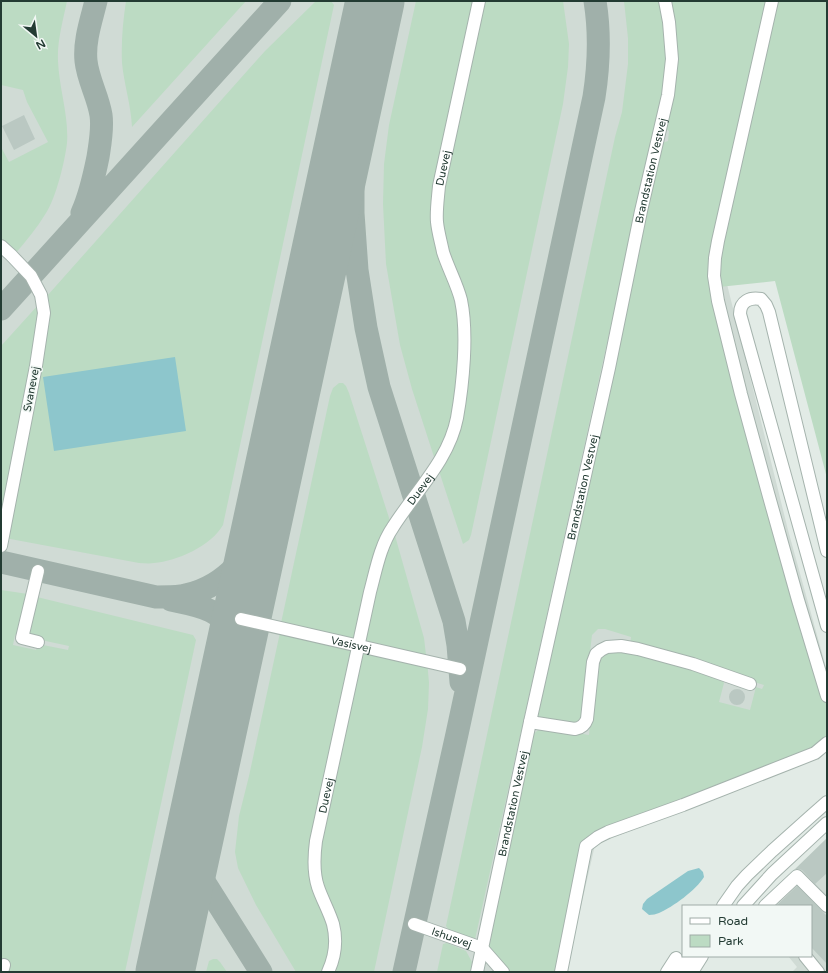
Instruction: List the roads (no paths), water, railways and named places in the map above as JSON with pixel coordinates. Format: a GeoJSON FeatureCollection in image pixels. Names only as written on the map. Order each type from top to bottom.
{"type":"FeatureCollection","features":[{"type":"Feature","properties":{"kind":"lane","name":"Duevej"},"geometry":{"type":"LineString","coordinates":[[328,972],[332,964],[335,935],[333,924],[317,887],[314,871],[314,857],[370,592],[377,564],[384,544],[392,528],[444,454],[452,436],[457,419],[463,375],[464,317],[461,299],[440,239],[437,221],[439,186],[479,1]]}},
{"type":"Feature","properties":{"kind":"lane","name":"Brandstation Vestvej"},"geometry":{"type":"LineString","coordinates":[[477,972],[530,722],[609,368],[641,211],[668,95],[672,59],[669,22],[665,1]]}},
{"type":"Feature","properties":{"kind":"lane"},"geometry":{"type":"LineString","coordinates":[[772,1],[718,241],[714,276],[718,301],[743,402],[796,592],[827,696]]}},
{"type":"Feature","properties":{"kind":"lane","name":"Svanevej"},"geometry":{"type":"LineString","coordinates":[[1,246],[12,255],[31,276],[41,295],[44,313],[36,366],[1,546]]}},
{"type":"Feature","properties":{"kind":"lane"},"geometry":{"type":"LineString","coordinates":[[827,551],[769,312],[761,299],[753,297],[746,301],[740,308],[740,314],[827,626]]}},
{"type":"Feature","properties":{"kind":"lane"},"geometry":{"type":"LineString","coordinates":[[38,571],[22,638],[38,642]]}},
{"type":"Feature","properties":{"kind":"lane","name":"Vasisvej"},"geometry":{"type":"LineString","coordinates":[[241,620],[460,669]]}},
{"type":"Feature","properties":{"kind":"lane"},"geometry":{"type":"LineString","coordinates":[[530,722],[575,729],[584,725],[593,662],[596,654],[608,647],[621,646],[645,651],[694,664],[750,684]]}},
{"type":"Feature","properties":{"kind":"lane"},"geometry":{"type":"LineString","coordinates":[[561,972],[586,846],[608,832],[683,805],[815,752],[827,743]]}},
{"type":"Feature","properties":{"kind":"lane"},"geometry":{"type":"LineString","coordinates":[[724,905],[747,875],[827,802]]}},
{"type":"Feature","properties":{"kind":"lane"},"geometry":{"type":"LineString","coordinates":[[744,905],[772,874],[827,823]]}},
{"type":"Feature","properties":{"kind":"lane"},"geometry":{"type":"LineString","coordinates":[[766,905],[796,876],[827,906]]}},
{"type":"Feature","properties":{"kind":"lane","name":"Ishusvej"},"geometry":{"type":"LineString","coordinates":[[414,924],[482,948],[503,972]]}},
{"type":"Feature","properties":{"kind":"lane"},"geometry":{"type":"LineString","coordinates":[[680,972],[689,957]]}},
{"type":"Feature","properties":{"kind":"lane"},"geometry":{"type":"LineString","coordinates":[[692,972],[701,957]]}},
{"type":"Feature","properties":{"kind":"lane"},"geometry":{"type":"LineString","coordinates":[[806,957],[818,972]]}},
{"type":"Feature","properties":{"kind":"lane"},"geometry":{"type":"LineString","coordinates":[[667,972],[676,958]]}},
{"type":"Feature","properties":{"kind":"water"},"geometry":{"type":"Polygon","coordinates":[[[175,357],[186,431],[54,451],[43,377],[175,357]]]}},
{"type":"Feature","properties":{"kind":"water"},"geometry":{"type":"Polygon","coordinates":[[[699,868],[703,872],[704,877],[690,893],[665,910],[653,915],[649,915],[642,909],[643,904],[647,899],[688,871],[699,868]]]}}]}
